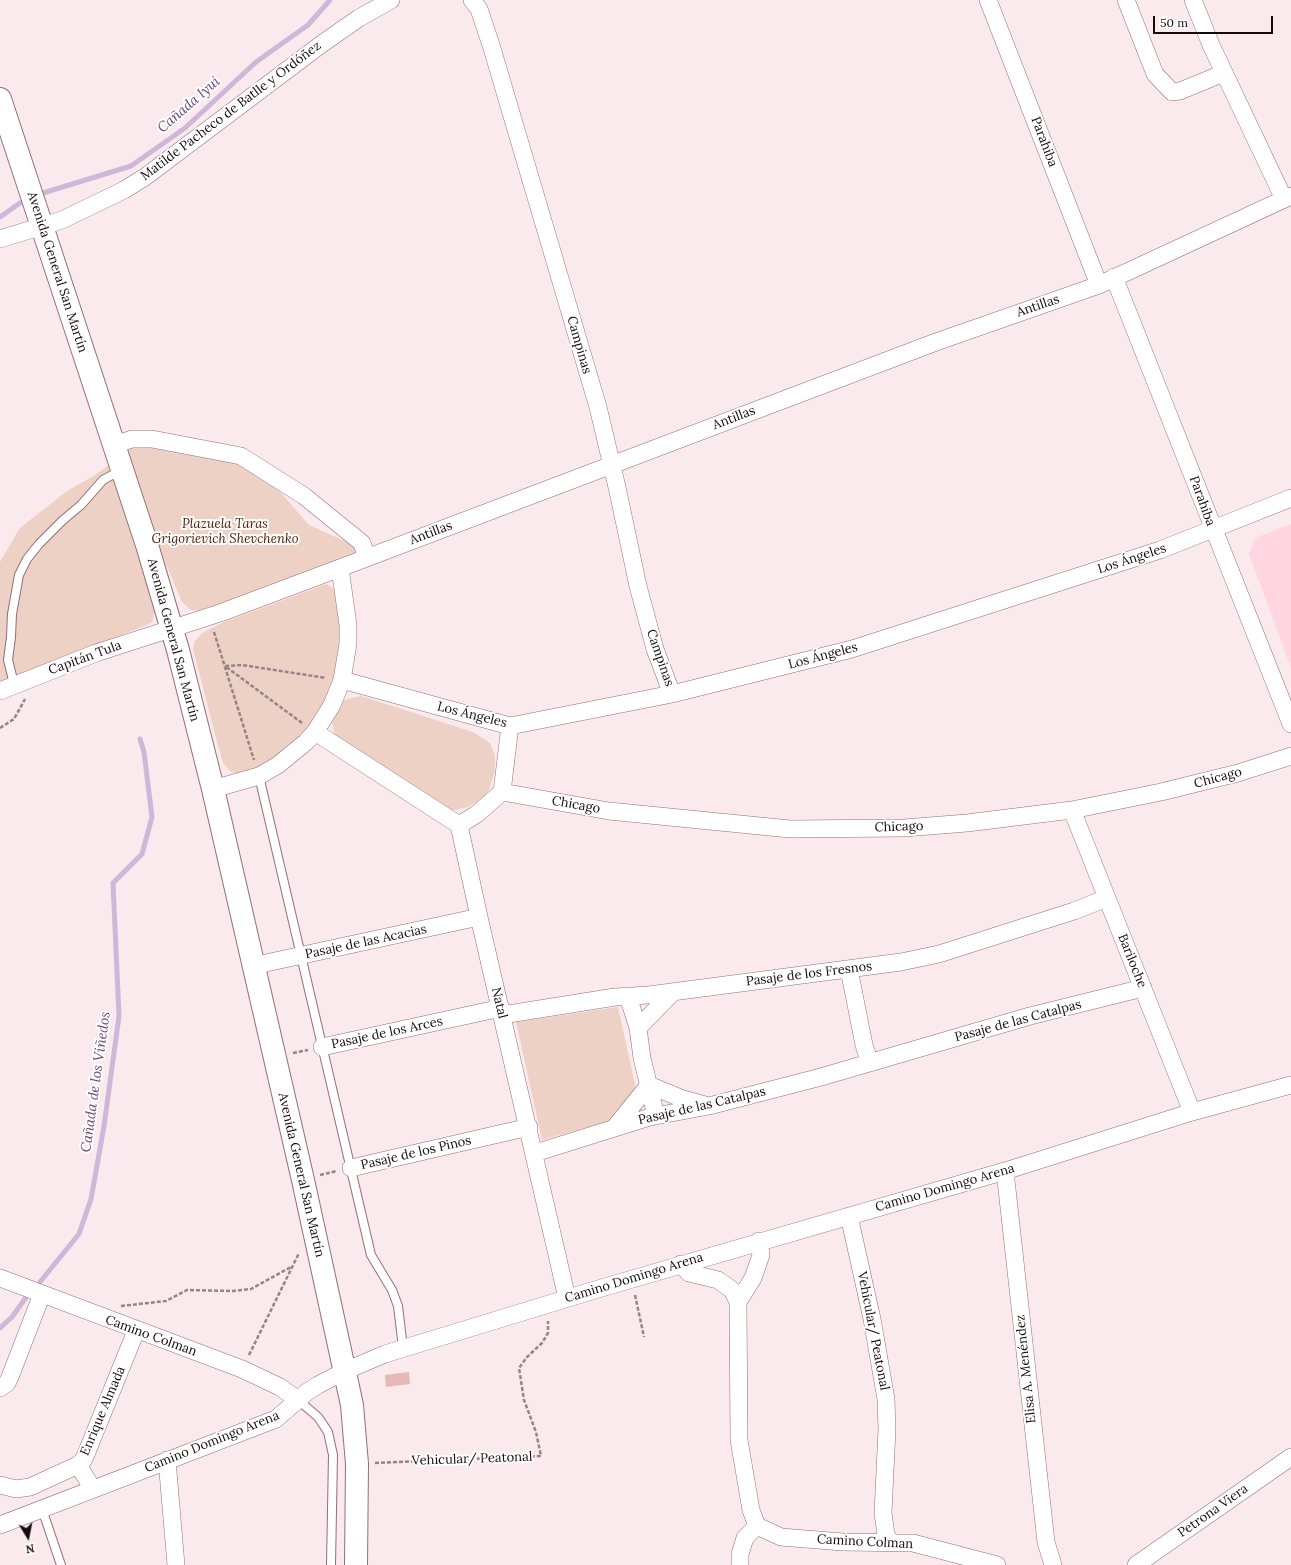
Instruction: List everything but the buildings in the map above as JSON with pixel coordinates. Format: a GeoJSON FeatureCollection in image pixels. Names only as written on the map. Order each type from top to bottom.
{"type":"FeatureCollection","features":[{"type":"Feature","properties":{"kind":"main road","name":"Avenida General San Martín"},"geometry":{"type":"LineString","coordinates":[[0,99],[114,445],[172,628],[213,789],[252,966],[303,1180],[352,1405],[357,1464],[356,1565]]}},
{"type":"Feature","properties":{"kind":"street","name":"Matilde Pacheco de Batlle y Ordóñez"},"geometry":{"type":"LineString","coordinates":[[0,239],[42,227],[81,211],[145,177],[322,43],[359,18],[391,0]]}},
{"type":"Feature","properties":{"kind":"street","name":"Campinas"},"geometry":{"type":"LineString","coordinates":[[472,0],[479,9],[491,45],[598,407],[612,464],[638,586],[655,648],[672,694]]}},
{"type":"Feature","properties":{"kind":"street","name":"Parahiba"},"geometry":{"type":"LineString","coordinates":[[988,0],[1213,530],[1291,724]]}},
{"type":"Feature","properties":{"kind":"street"},"geometry":{"type":"LineString","coordinates":[[1126,0],[1155,74],[1172,92],[1180,91],[1224,73]]}},
{"type":"Feature","properties":{"kind":"street"},"geometry":{"type":"LineString","coordinates":[[1193,0],[1224,73],[1287,198]]}},
{"type":"Feature","properties":{"kind":"street","name":"Antillas"},"geometry":{"type":"LineString","coordinates":[[172,628],[367,558],[936,342],[1106,281],[1287,198]]}},
{"type":"Feature","properties":{"kind":"street"},"geometry":{"type":"LineString","coordinates":[[114,445],[132,439],[152,439],[242,456],[304,496],[362,543],[367,558]]}},
{"type":"Feature","properties":{"kind":"street","name":"Los Ángeles"},"geometry":{"type":"LineString","coordinates":[[342,680],[510,726],[672,694],[852,649],[1160,550],[1291,498]]}},
{"type":"Feature","properties":{"kind":"street"},"geometry":{"type":"LineString","coordinates":[[213,789],[259,776],[292,755],[315,732],[332,705],[342,680],[347,656],[348,625],[340,568]]}},
{"type":"Feature","properties":{"kind":"street","name":"Capitán Tula"},"geometry":{"type":"LineString","coordinates":[[12,685],[96,653],[172,628]]}},
{"type":"Feature","properties":{"kind":"street"},"geometry":{"type":"LineString","coordinates":[[315,732],[459,825],[477,814],[502,792],[510,726]]}},
{"type":"Feature","properties":{"kind":"street","name":"Chicago"},"geometry":{"type":"LineString","coordinates":[[502,792],[609,811],[790,829],[911,827],[967,823],[1072,810],[1161,792],[1238,773],[1291,756]]}},
{"type":"Feature","properties":{"kind":"street","name":"Bariloche"},"geometry":{"type":"LineString","coordinates":[[1072,810],[1192,1112]]}},
{"type":"Feature","properties":{"kind":"street","name":"Natal"},"geometry":{"type":"LineString","coordinates":[[459,825],[568,1298]]}},
{"type":"Feature","properties":{"kind":"street","name":"Pasaje de los Fresnos"},"geometry":{"type":"LineString","coordinates":[[501,1012],[628,996],[673,992],[901,962],[939,954],[1074,911],[1107,898]]}},
{"type":"Feature","properties":{"kind":"street","name":"Pasaje de las Acacias"},"geometry":{"type":"LineString","coordinates":[[252,966],[479,917]]}},
{"type":"Feature","properties":{"kind":"street"},"geometry":{"type":"LineString","coordinates":[[849,969],[864,1045],[870,1063]]}},
{"type":"Feature","properties":{"kind":"street","name":"Pasaje de las Catalpas"},"geometry":{"type":"LineString","coordinates":[[535,1153],[615,1127],[656,1116],[709,1106],[870,1063],[981,1030],[1143,988]]}},
{"type":"Feature","properties":{"kind":"street"},"geometry":{"type":"LineString","coordinates":[[638,1028],[673,992]]}},
{"type":"Feature","properties":{"kind":"street"},"geometry":{"type":"LineString","coordinates":[[628,996],[638,1028],[642,1058],[656,1116]]}},
{"type":"Feature","properties":{"kind":"street","name":"Pasaje de los Arces"},"geometry":{"type":"LineString","coordinates":[[322,1047],[501,1012]]}},
{"type":"Feature","properties":{"kind":"street","name":"Camino Domingo Arena"},"geometry":{"type":"LineString","coordinates":[[0,1525],[276,1419],[318,1385],[345,1371],[403,1348],[680,1264],[1005,1171],[1192,1112],[1291,1085]]}},
{"type":"Feature","properties":{"kind":"street"},"geometry":{"type":"LineString","coordinates":[[649,1086],[683,1099],[709,1106]]}},
{"type":"Feature","properties":{"kind":"street"},"geometry":{"type":"LineString","coordinates":[[615,1127],[649,1086]]}},
{"type":"Feature","properties":{"kind":"street","name":"Pasaje de los Pinos"},"geometry":{"type":"LineString","coordinates":[[351,1168],[529,1127]]}},
{"type":"Feature","properties":{"kind":"street","name":"Elisa A. Menéndez"},"geometry":{"type":"LineString","coordinates":[[1005,1171],[1046,1542],[1053,1565]]}},
{"type":"Feature","properties":{"kind":"street","name":"Vehicular/ Peatonal"},"geometry":{"type":"LineString","coordinates":[[849,1216],[874,1326],[886,1399],[887,1429],[883,1513],[886,1535],[890,1542]]}},
{"type":"Feature","properties":{"kind":"street"},"geometry":{"type":"LineString","coordinates":[[738,1302],[753,1278],[761,1255],[759,1241]]}},
{"type":"Feature","properties":{"kind":"street"},"geometry":{"type":"LineString","coordinates":[[680,1264],[689,1273],[712,1277],[718,1280],[732,1290],[738,1302],[739,1440],[751,1510],[757,1526],[745,1538],[740,1554],[740,1565]]}},
{"type":"Feature","properties":{"kind":"street","name":"Camino Colman"},"geometry":{"type":"LineString","coordinates":[[0,1278],[136,1331],[242,1370],[276,1386],[298,1400]]}},
{"type":"Feature","properties":{"kind":"street"},"geometry":{"type":"LineString","coordinates":[[0,1388],[7,1383],[10,1377],[42,1294]]}},
{"type":"Feature","properties":{"kind":"street","name":"Enrique Almada"},"geometry":{"type":"LineString","coordinates":[[93,1489],[78,1465],[84,1459],[136,1331]]}},
{"type":"Feature","properties":{"kind":"street","name":"Petrona Viera"},"geometry":{"type":"LineString","coordinates":[[1136,1565],[1156,1559],[1291,1457]]}},
{"type":"Feature","properties":{"kind":"street"},"geometry":{"type":"LineString","coordinates":[[167,1460],[176,1565]]}},
{"type":"Feature","properties":{"kind":"street"},"geometry":{"type":"LineString","coordinates":[[0,1485],[16,1489],[30,1487],[78,1465]]}},
{"type":"Feature","properties":{"kind":"street","name":"Camino Colman"},"geometry":{"type":"LineString","coordinates":[[757,1526],[781,1537],[843,1542],[913,1543],[997,1565]]}},
{"type":"Feature","properties":{"kind":"lane"},"geometry":{"type":"LineString","coordinates":[[12,685],[8,660],[12,614],[19,575],[39,544],[63,520],[81,505],[103,480],[122,470]]}},
{"type":"Feature","properties":{"kind":"lane"},"geometry":{"type":"LineString","coordinates":[[259,776],[371,1255],[392,1290],[398,1306],[403,1348]]}},
{"type":"Feature","properties":{"kind":"lane"},"geometry":{"type":"LineString","coordinates":[[298,1400],[318,1417],[328,1432],[333,1455],[331,1565]]}},
{"type":"Feature","properties":{"kind":"lane"},"geometry":{"type":"LineString","coordinates":[[42,1509],[61,1565]]}},
{"type":"Feature","properties":{"kind":"path"},"geometry":{"type":"LineString","coordinates":[[208,616],[259,776]]}},
{"type":"Feature","properties":{"kind":"path"},"geometry":{"type":"LineString","coordinates":[[225,666],[242,665],[342,680]]}},
{"type":"Feature","properties":{"kind":"path"},"geometry":{"type":"LineString","coordinates":[[225,666],[315,732]]}},
{"type":"Feature","properties":{"kind":"path"},"geometry":{"type":"LineString","coordinates":[[0,728],[14,719],[26,697],[12,685]]}},
{"type":"Feature","properties":{"kind":"path","name":"Pasaje de los Arces"},"geometry":{"type":"LineString","coordinates":[[274,1058],[322,1047]]}},
{"type":"Feature","properties":{"kind":"path","name":"Pasaje de los Pinos"},"geometry":{"type":"LineString","coordinates":[[303,1180],[351,1168]]}},
{"type":"Feature","properties":{"kind":"path"},"geometry":{"type":"LineString","coordinates":[[242,1370],[291,1267],[314,1229]]}},
{"type":"Feature","properties":{"kind":"path"},"geometry":{"type":"LineString","coordinates":[[102,1318],[124,1305],[166,1301],[187,1290],[233,1291],[251,1289],[291,1267]]}},
{"type":"Feature","properties":{"kind":"path"},"geometry":{"type":"LineString","coordinates":[[631,1279],[644,1337]]}},
{"type":"Feature","properties":{"kind":"path","name":"Vehicular/ Peatonal"},"geometry":{"type":"LineString","coordinates":[[357,1464],[541,1456],[536,1432],[524,1400],[520,1368],[527,1357],[542,1343],[548,1333],[548,1314],[544,1305]]}},
{"type":"Feature","properties":{"kind":"shaded area"},"geometry":{"type":"Polygon","coordinates":[[[1291,524],[1291,668],[1249,554],[1255,538],[1291,524]]]}},
{"type":"Feature","properties":{"kind":"green space","name":"Plazuela Taras Grigorievich Shevchenko"},"geometry":{"type":"Polygon","coordinates":[[[138,443],[230,459],[275,486],[309,525],[355,547],[356,552],[353,558],[198,611],[191,610],[182,602],[165,562],[128,451],[131,447],[138,443]]]}},
{"type":"Feature","properties":{"kind":"green space"},"geometry":{"type":"Polygon","coordinates":[[[109,465],[155,610],[152,622],[0,682],[0,562],[20,528],[67,491],[92,477],[109,465]]]}},
{"type":"Feature","properties":{"kind":"green space"},"geometry":{"type":"Polygon","coordinates":[[[326,584],[332,587],[336,592],[340,616],[339,651],[334,681],[317,717],[295,742],[265,765],[240,774],[231,772],[223,763],[215,734],[193,649],[195,641],[202,633],[224,622],[326,584]]]}},
{"type":"Feature","properties":{"kind":"green space"},"geometry":{"type":"Polygon","coordinates":[[[361,696],[473,732],[490,743],[495,756],[495,771],[488,792],[468,807],[450,811],[335,737],[332,721],[334,714],[344,700],[361,696]]]}},
{"type":"Feature","properties":{"kind":"green space"},"geometry":{"type":"Polygon","coordinates":[[[618,1007],[641,1112],[542,1140],[516,1022],[618,1007]]]}},
{"type":"Feature","properties":{"kind":"waterway","name":"Cañada Iyuí"},"geometry":{"type":"LineString","coordinates":[[43,193],[131,166],[185,128],[256,62],[308,25],[330,0]]}},
{"type":"Feature","properties":{"kind":"waterway","name":"Cañada Iyuí"},"geometry":{"type":"LineString","coordinates":[[0,217],[20,203]]}},
{"type":"Feature","properties":{"kind":"waterway","name":"Cañada de los Viñedos"},"geometry":{"type":"LineString","coordinates":[[40,1282],[79,1234],[91,1199],[104,1126],[119,1016],[113,883],[142,854],[152,817],[144,752],[140,739]]}},
{"type":"Feature","properties":{"kind":"waterway"},"geometry":{"type":"LineString","coordinates":[[0,1328],[12,1317],[27,1296]]}}]}
